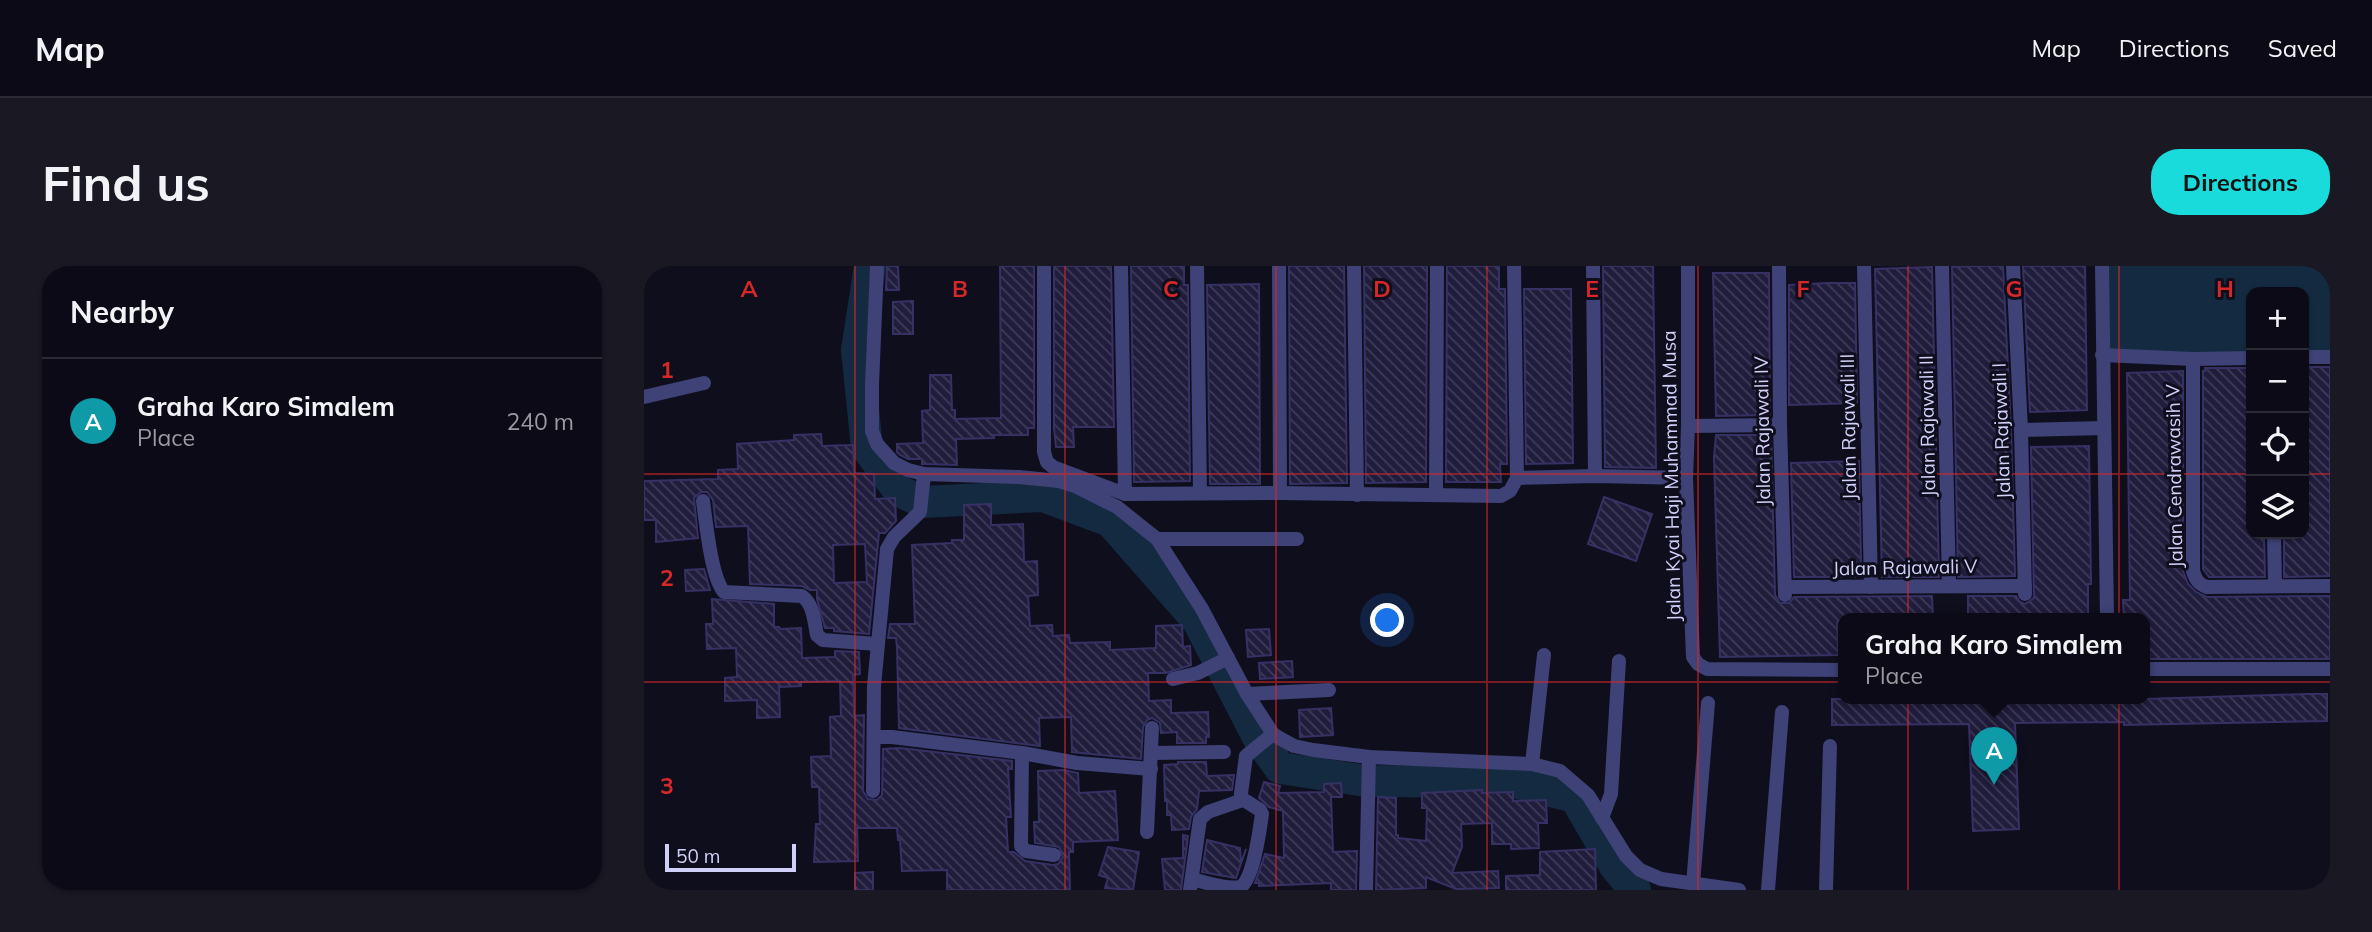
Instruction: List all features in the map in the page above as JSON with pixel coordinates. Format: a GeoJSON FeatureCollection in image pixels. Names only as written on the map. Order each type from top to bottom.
{"type":"FeatureCollection","features":[{"type":"Feature","properties":{"kind":"street"},"geometry":{"type":"LineString","coordinates":[[877,266],[872,385],[872,431],[877,444],[894,463],[908,470],[924,474],[1059,481],[1117,507],[1157,539],[1202,609],[1221,662],[1247,694],[1269,737],[1312,751],[1370,764],[1532,764],[1560,771],[1588,795],[1632,864],[1660,885],[1693,884],[1739,890]]}},
{"type":"Feature","properties":{"kind":"street"},"geometry":{"type":"LineString","coordinates":[[1044,266],[1045,459],[1053,467],[1125,494],[1501,496],[1510,491],[1517,478],[1514,266]]}},
{"type":"Feature","properties":{"kind":"street"},"geometry":{"type":"LineString","coordinates":[[1121,266],[1125,494]]}},
{"type":"Feature","properties":{"kind":"street"},"geometry":{"type":"LineString","coordinates":[[1197,266],[1200,493]]}},
{"type":"Feature","properties":{"kind":"street"},"geometry":{"type":"LineString","coordinates":[[1279,266],[1280,493]]}},
{"type":"Feature","properties":{"kind":"street"},"geometry":{"type":"LineString","coordinates":[[1354,266],[1357,495]]}},
{"type":"Feature","properties":{"kind":"street"},"geometry":{"type":"LineString","coordinates":[[1436,495],[1437,266]]}},
{"type":"Feature","properties":{"kind":"street"},"geometry":{"type":"LineString","coordinates":[[1593,266],[1595,476]]}},
{"type":"Feature","properties":{"kind":"street","name":"Jalan Kyai Haji Muhammad Musa"},"geometry":{"type":"LineString","coordinates":[[1688,266],[1686,478],[1693,657],[1707,669],[1838,670]]}},
{"type":"Feature","properties":{"kind":"street","name":"Jalan Rajawali IV"},"geometry":{"type":"LineString","coordinates":[[1779,266],[1785,591]]}},
{"type":"Feature","properties":{"kind":"street","name":"Jalan Rajawali III"},"geometry":{"type":"LineString","coordinates":[[1864,266],[1871,587]]}},
{"type":"Feature","properties":{"kind":"street","name":"Jalan Rajawali II"},"geometry":{"type":"LineString","coordinates":[[1941,266],[1949,586]]}},
{"type":"Feature","properties":{"kind":"street","name":"Jalan Rajawali I"},"geometry":{"type":"LineString","coordinates":[[2013,266],[2025,590]]}},
{"type":"Feature","properties":{"kind":"street"},"geometry":{"type":"LineString","coordinates":[[2102,266],[2108,613]]}},
{"type":"Feature","properties":{"kind":"street"},"geometry":{"type":"LineString","coordinates":[[2102,355],[2246,358]]}},
{"type":"Feature","properties":{"kind":"street"},"geometry":{"type":"LineString","coordinates":[[2309,357],[2330,357]]}},
{"type":"Feature","properties":{"kind":"street","name":"Jalan Cendrawasih V"},"geometry":{"type":"LineString","coordinates":[[2193,359],[2193,571],[2199,583],[2207,587],[2275,586]]}},
{"type":"Feature","properties":{"kind":"street"},"geometry":{"type":"LineString","coordinates":[[644,397],[704,383]]}},
{"type":"Feature","properties":{"kind":"street"},"geometry":{"type":"LineString","coordinates":[[1688,426],[1780,425]]}},
{"type":"Feature","properties":{"kind":"street"},"geometry":{"type":"LineString","coordinates":[[2021,430],[2104,428]]}},
{"type":"Feature","properties":{"kind":"street"},"geometry":{"type":"LineString","coordinates":[[873,791],[873,701],[887,549],[894,537],[914,520],[921,509],[924,474]]}},
{"type":"Feature","properties":{"kind":"street"},"geometry":{"type":"LineString","coordinates":[[1517,478],[1686,478]]}},
{"type":"Feature","properties":{"kind":"street"},"geometry":{"type":"LineString","coordinates":[[703,501],[715,571],[724,592],[802,596],[808,600],[817,635],[823,639],[877,644]]}},
{"type":"Feature","properties":{"kind":"street"},"geometry":{"type":"LineString","coordinates":[[1157,539],[1297,539]]}},
{"type":"Feature","properties":{"kind":"street"},"geometry":{"type":"LineString","coordinates":[[2274,539],[2275,586],[2330,586]]}},
{"type":"Feature","properties":{"kind":"street","name":"Jalan Rajawali V"},"geometry":{"type":"LineString","coordinates":[[1785,591],[1949,586],[2025,590]]}},
{"type":"Feature","properties":{"kind":"street"},"geometry":{"type":"LineString","coordinates":[[1532,764],[1544,655]]}},
{"type":"Feature","properties":{"kind":"street"},"geometry":{"type":"LineString","coordinates":[[1602,818],[1611,794],[1619,661]]}},
{"type":"Feature","properties":{"kind":"street"},"geometry":{"type":"LineString","coordinates":[[1173,679],[1198,673],[1221,662]]}},
{"type":"Feature","properties":{"kind":"street"},"geometry":{"type":"LineString","coordinates":[[2150,669],[2330,669]]}},
{"type":"Feature","properties":{"kind":"street"},"geometry":{"type":"LineString","coordinates":[[1247,694],[1329,690]]}},
{"type":"Feature","properties":{"kind":"street"},"geometry":{"type":"LineString","coordinates":[[1693,884],[1707,702]]}},
{"type":"Feature","properties":{"kind":"street"},"geometry":{"type":"LineString","coordinates":[[1768,890],[1782,712]]}},
{"type":"Feature","properties":{"kind":"street"},"geometry":{"type":"LineString","coordinates":[[1147,832],[1153,728]]}},
{"type":"Feature","properties":{"kind":"street"},"geometry":{"type":"LineString","coordinates":[[874,737],[1023,753],[1077,763],[1151,769]]}},
{"type":"Feature","properties":{"kind":"street"},"geometry":{"type":"LineString","coordinates":[[1241,799],[1262,814],[1246,883],[1232,888],[1191,884],[1196,835],[1202,816],[1208,811],[1237,803],[1241,799],[1248,753],[1269,737]]}},
{"type":"Feature","properties":{"kind":"street"},"geometry":{"type":"LineString","coordinates":[[1826,890],[1830,746]]}},
{"type":"Feature","properties":{"kind":"street"},"geometry":{"type":"LineString","coordinates":[[1151,753],[1224,752]]}},
{"type":"Feature","properties":{"kind":"street"},"geometry":{"type":"LineString","coordinates":[[1023,753],[1021,846],[1027,851],[1054,855]]}},
{"type":"Feature","properties":{"kind":"street"},"geometry":{"type":"LineString","coordinates":[[1366,890],[1370,764]]}},
{"type":"Feature","properties":{"kind":"water"},"geometry":{"type":"Polygon","coordinates":[[[2102,266],[2330,266],[2330,357],[2309,357],[2309,287],[2246,287],[2246,358],[2102,355],[2102,266]]]}},
{"type":"Feature","properties":{"kind":"building"},"geometry":{"type":"Polygon","coordinates":[[[887,266],[898,266],[899,290],[886,290],[887,266]]]}},
{"type":"Feature","properties":{"kind":"building"},"geometry":{"type":"Polygon","coordinates":[[[1000,266],[1034,266],[1034,428],[1028,428],[1028,435],[956,439],[957,465],[922,464],[922,459],[908,459],[900,455],[897,452],[897,444],[923,443],[922,411],[930,410],[930,375],[951,375],[952,410],[955,410],[955,419],[1001,418],[1000,266]]]}},
{"type":"Feature","properties":{"kind":"building"},"geometry":{"type":"Polygon","coordinates":[[[1054,266],[1111,266],[1114,427],[1073,427],[1074,447],[1056,447],[1054,266]]]}},
{"type":"Feature","properties":{"kind":"building"},"geometry":{"type":"Polygon","coordinates":[[[1131,266],[1184,266],[1184,285],[1188,285],[1190,481],[1134,482],[1131,266]]]}},
{"type":"Feature","properties":{"kind":"building"},"geometry":{"type":"Polygon","coordinates":[[[1289,266],[1344,266],[1347,483],[1290,484],[1289,266]]]}},
{"type":"Feature","properties":{"kind":"building"},"geometry":{"type":"Polygon","coordinates":[[[1364,266],[1427,266],[1426,482],[1366,483],[1364,266]]]}},
{"type":"Feature","properties":{"kind":"building"},"geometry":{"type":"Polygon","coordinates":[[[1447,266],[1499,266],[1499,289],[1505,289],[1507,464],[1500,464],[1501,482],[1446,482],[1447,266]]]}},
{"type":"Feature","properties":{"kind":"building"},"geometry":{"type":"Polygon","coordinates":[[[1603,266],[1653,266],[1656,468],[1605,467],[1603,266]]]}},
{"type":"Feature","properties":{"kind":"building"},"geometry":{"type":"Polygon","coordinates":[[[2003,266],[2015,576],[1958,577],[1952,267],[2003,266]]]}},
{"type":"Feature","properties":{"kind":"building"},"geometry":{"type":"Polygon","coordinates":[[[2023,266],[2085,266],[2087,410],[2030,412],[2023,266]]]}},
{"type":"Feature","properties":{"kind":"building"},"geometry":{"type":"Polygon","coordinates":[[[1932,267],[1939,577],[1882,577],[1875,269],[1932,267]]]}},
{"type":"Feature","properties":{"kind":"building"},"geometry":{"type":"Polygon","coordinates":[[[1713,273],[1769,273],[1770,415],[1716,416],[1713,273]]]}},
{"type":"Feature","properties":{"kind":"building"},"geometry":{"type":"Polygon","coordinates":[[[1855,283],[1857,403],[1789,405],[1789,285],[1855,283]]]}},
{"type":"Feature","properties":{"kind":"building"},"geometry":{"type":"Polygon","coordinates":[[[1259,284],[1260,484],[1210,484],[1207,285],[1259,284]]]}},
{"type":"Feature","properties":{"kind":"building"},"geometry":{"type":"Polygon","coordinates":[[[1524,289],[1571,289],[1573,463],[1526,464],[1524,289]]]}},
{"type":"Feature","properties":{"kind":"building"},"geometry":{"type":"Polygon","coordinates":[[[913,301],[913,334],[893,334],[893,302],[913,301]]]}},
{"type":"Feature","properties":{"kind":"building"},"geometry":{"type":"Polygon","coordinates":[[[2309,367],[2330,367],[2330,576],[2284,577],[2284,539],[2309,539],[2309,367]]]}},
{"type":"Feature","properties":{"kind":"building"},"geometry":{"type":"Polygon","coordinates":[[[2205,368],[2246,368],[2246,539],[2264,539],[2265,577],[2209,577],[2203,569],[2205,368]]]}},
{"type":"Feature","properties":{"kind":"building"},"geometry":{"type":"Polygon","coordinates":[[[2183,371],[2183,571],[2188,584],[2207,597],[2330,596],[2330,659],[2150,659],[2150,613],[2124,613],[2123,600],[2130,600],[2127,373],[2183,371]]]}},
{"type":"Feature","properties":{"kind":"building"},"geometry":{"type":"Polygon","coordinates":[[[821,434],[822,446],[853,445],[854,473],[874,474],[875,499],[895,498],[896,521],[885,533],[879,533],[869,634],[825,628],[817,590],[802,586],[750,584],[748,526],[716,527],[713,500],[707,492],[701,492],[694,498],[698,538],[656,542],[656,520],[644,520],[644,481],[718,479],[718,470],[738,469],[737,444],[794,440],[794,435],[821,434]],[[865,544],[833,545],[834,583],[867,582],[865,544]]]}},
{"type":"Feature","properties":{"kind":"building"},"geometry":{"type":"Polygon","coordinates":[[[1716,435],[1771,435],[1775,595],[1780,603],[1789,603],[1794,597],[1932,596],[1933,613],[1838,613],[1838,655],[1720,657],[1714,457],[1716,435]]]}},
{"type":"Feature","properties":{"kind":"building"},"geometry":{"type":"Polygon","coordinates":[[[2089,446],[2091,584],[2088,584],[2088,613],[1968,613],[1968,596],[2016,596],[2025,604],[2034,598],[2031,447],[2089,446]]]}},
{"type":"Feature","properties":{"kind":"building"},"geometry":{"type":"Polygon","coordinates":[[[1859,461],[1861,563],[1855,563],[1855,577],[1794,577],[1791,463],[1859,461]]]}},
{"type":"Feature","properties":{"kind":"building"},"geometry":{"type":"Polygon","coordinates":[[[1604,497],[1652,514],[1636,561],[1588,544],[1604,497]]]}},
{"type":"Feature","properties":{"kind":"building"},"geometry":{"type":"Polygon","coordinates":[[[991,504],[991,525],[1023,524],[1024,562],[1037,561],[1038,595],[1028,596],[1030,626],[1052,625],[1053,636],[1069,635],[1070,643],[1110,642],[1110,650],[1156,648],[1156,626],[1182,625],[1183,647],[1190,646],[1191,665],[1166,673],[1148,673],[1149,701],[1171,700],[1171,713],[1208,712],[1209,737],[1206,737],[1206,743],[1177,743],[1177,732],[1161,733],[1160,723],[1152,718],[1147,720],[1143,727],[1141,759],[1072,752],[1071,717],[1039,718],[1040,746],[899,728],[896,638],[888,638],[890,624],[915,624],[912,545],[964,540],[964,505],[991,504]]]}},
{"type":"Feature","properties":{"kind":"building"},"geometry":{"type":"Polygon","coordinates":[[[704,569],[710,590],[686,591],[685,570],[704,569]]]}},
{"type":"Feature","properties":{"kind":"building"},"geometry":{"type":"Polygon","coordinates":[[[712,599],[774,604],[774,627],[801,628],[802,658],[835,657],[835,651],[859,652],[860,674],[853,675],[854,716],[864,715],[863,791],[868,799],[877,800],[882,795],[883,749],[900,748],[1012,761],[1012,769],[1008,769],[1011,817],[1006,817],[1008,852],[1014,852],[1025,861],[1053,865],[1058,864],[1063,857],[1059,847],[1035,843],[1034,822],[1039,822],[1038,771],[1064,770],[1078,773],[1079,793],[1115,791],[1118,840],[1073,842],[1073,852],[1069,852],[1070,890],[947,890],[947,870],[902,871],[897,828],[857,828],[858,861],[814,862],[816,824],[820,824],[819,787],[812,787],[811,757],[831,756],[830,717],[841,716],[840,681],[801,682],[801,686],[779,687],[780,717],[757,718],[757,700],[725,701],[725,678],[737,677],[736,648],[707,649],[706,624],[713,624],[712,599]]]}},
{"type":"Feature","properties":{"kind":"building"},"geometry":{"type":"Polygon","coordinates":[[[1269,629],[1271,655],[1248,657],[1246,630],[1269,629]]]}},
{"type":"Feature","properties":{"kind":"building"},"geometry":{"type":"Polygon","coordinates":[[[1292,661],[1293,677],[1260,679],[1259,663],[1292,661]]]}},
{"type":"Feature","properties":{"kind":"building"},"geometry":{"type":"Polygon","coordinates":[[[2327,694],[2327,721],[2124,725],[2124,722],[2015,723],[2019,829],[1973,831],[1969,724],[1832,725],[1832,699],[1838,699],[1838,704],[2150,704],[2150,699],[2327,694]]]}},
{"type":"Feature","properties":{"kind":"building"},"geometry":{"type":"Polygon","coordinates":[[[1331,708],[1333,735],[1300,737],[1299,710],[1331,708]]]}},
{"type":"Feature","properties":{"kind":"building"},"geometry":{"type":"Polygon","coordinates":[[[1206,762],[1207,776],[1234,775],[1232,790],[1199,791],[1197,809],[1191,817],[1189,829],[1172,830],[1171,815],[1167,815],[1165,801],[1164,765],[1206,762]]]}},
{"type":"Feature","properties":{"kind":"building"},"geometry":{"type":"Polygon","coordinates":[[[1264,782],[1280,786],[1278,793],[1324,792],[1324,784],[1341,783],[1342,797],[1331,797],[1333,852],[1357,851],[1356,890],[1331,890],[1331,883],[1259,886],[1259,883],[1255,883],[1265,854],[1284,858],[1283,811],[1269,807],[1259,798],[1264,782]]]}},
{"type":"Feature","properties":{"kind":"building"},"geometry":{"type":"Polygon","coordinates":[[[1482,790],[1482,793],[1513,792],[1513,801],[1546,800],[1547,823],[1538,823],[1539,848],[1511,849],[1511,844],[1492,844],[1492,823],[1461,824],[1462,847],[1452,873],[1498,871],[1499,888],[1456,889],[1426,877],[1426,888],[1376,890],[1378,797],[1396,798],[1398,838],[1426,841],[1427,808],[1422,808],[1422,793],[1482,790]]]}},
{"type":"Feature","properties":{"kind":"building"},"geometry":{"type":"Polygon","coordinates":[[[1183,835],[1188,836],[1181,890],[1165,890],[1162,859],[1183,858],[1183,835]]]}},
{"type":"Feature","properties":{"kind":"building"},"geometry":{"type":"Polygon","coordinates":[[[1207,840],[1240,848],[1241,863],[1246,849],[1236,878],[1202,872],[1207,840]]]}},
{"type":"Feature","properties":{"kind":"building"},"geometry":{"type":"Polygon","coordinates":[[[1108,847],[1139,852],[1133,890],[1105,888],[1108,878],[1099,875],[1108,847]]]}},
{"type":"Feature","properties":{"kind":"building"},"geometry":{"type":"Polygon","coordinates":[[[1595,849],[1596,890],[1506,890],[1506,876],[1540,875],[1540,852],[1595,849]]]}},
{"type":"Feature","properties":{"kind":"building"},"geometry":{"type":"Polygon","coordinates":[[[873,872],[873,890],[855,890],[855,873],[873,872]]]}},
{"type":"Feature","properties":{"kind":"waterway"},"geometry":{"type":"LineString","coordinates":[[870,266],[857,350],[867,448],[899,491],[923,502],[1043,496],[1110,521],[1198,621],[1259,739],[1280,768],[1366,781],[1514,782],[1575,797],[1615,866],[1635,890]]}},
{"type":"Feature","properties":{"kind":"place","name":"Graha Karo Simalem"},"geometry":{"type":"Point","coordinates":[1994,785]}}]}
